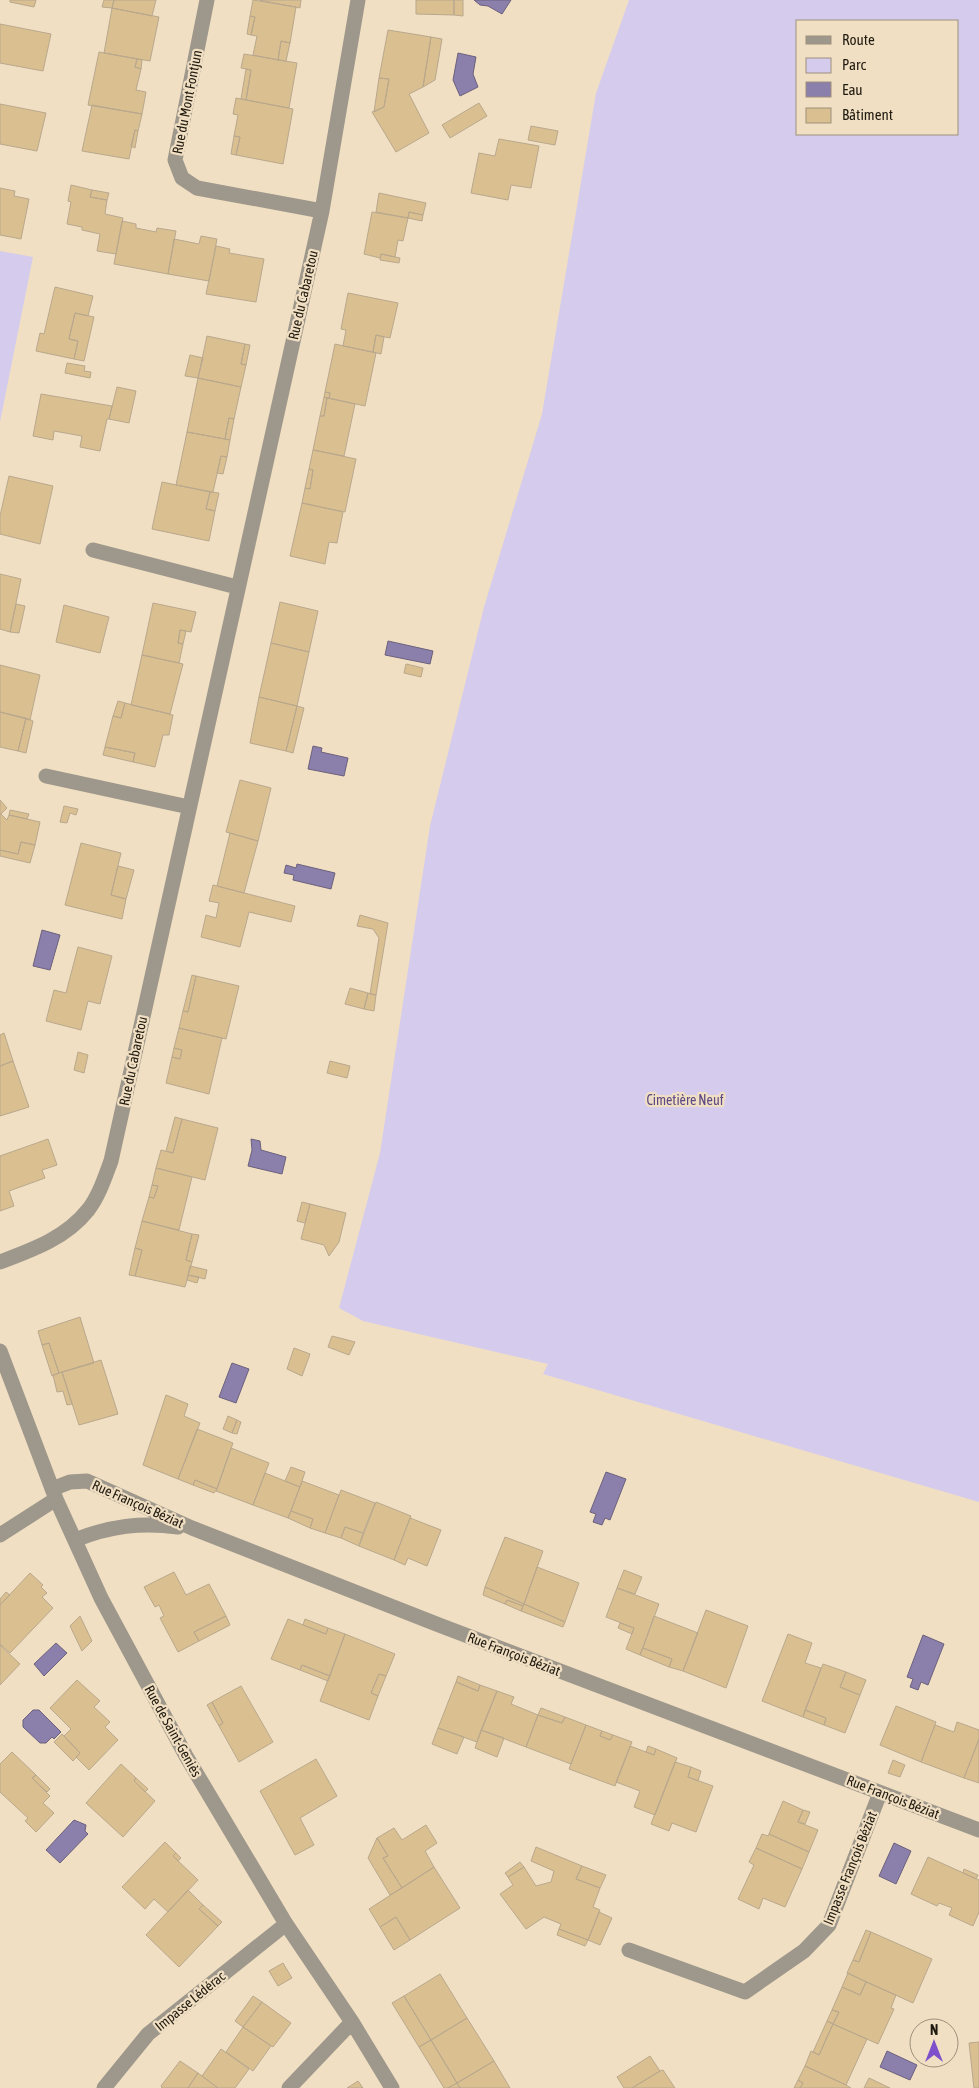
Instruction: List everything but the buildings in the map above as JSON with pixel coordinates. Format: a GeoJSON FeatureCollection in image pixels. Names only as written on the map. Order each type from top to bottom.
{"type":"FeatureCollection","features":[{"type":"Feature","properties":{"kind":"street","name":"Rue du Mont Fontjun"},"geometry":{"type":"LineString","coordinates":[[207,0],[175,160],[182,178],[197,188],[322,211]]}},
{"type":"Feature","properties":{"kind":"street","name":"Rue du Cabaretou"},"geometry":{"type":"LineString","coordinates":[[0,1262],[42,1247],[67,1229],[88,1209],[102,1184],[111,1161],[322,211],[358,0]]}},
{"type":"Feature","properties":{"kind":"street"},"geometry":{"type":"LineString","coordinates":[[93,550],[237,587]]}},
{"type":"Feature","properties":{"kind":"street"},"geometry":{"type":"LineString","coordinates":[[46,776],[189,806]]}},
{"type":"Feature","properties":{"kind":"street","name":"Rue de Saint-Geniès"},"geometry":{"type":"LineString","coordinates":[[0,1351],[54,1494],[101,1598],[186,1756],[286,1924],[352,2022],[392,2088]]}},
{"type":"Feature","properties":{"kind":"street","name":"Rue François Béziat"},"geometry":{"type":"LineString","coordinates":[[0,1535],[39,1508],[70,1482],[87,1482],[192,1528],[979,1830]]}},
{"type":"Feature","properties":{"kind":"street"},"geometry":{"type":"LineString","coordinates":[[75,1540],[114,1526],[136,1524],[192,1528]]}},
{"type":"Feature","properties":{"kind":"street","name":"Impasse François Béziat"},"geometry":{"type":"LineString","coordinates":[[629,1950],[745,1992],[804,1951],[829,1925],[880,1793]]}},
{"type":"Feature","properties":{"kind":"street","name":"Impasse Lédérac"},"geometry":{"type":"LineString","coordinates":[[104,2088],[148,2034],[286,1924]]}},
{"type":"Feature","properties":{"kind":"street"},"geometry":{"type":"LineString","coordinates":[[289,2088],[352,2022]]}},
{"type":"Feature","properties":{"kind":"green space","name":"Cimetière Neuf"},"geometry":{"type":"Polygon","coordinates":[[[629,0],[979,0],[979,1502],[543,1374],[548,1364],[363,1321],[339,1308],[380,1153],[430,826],[484,607],[542,414],[596,93],[629,0]]]}},
{"type":"Feature","properties":{"kind":"green space"},"geometry":{"type":"Polygon","coordinates":[[[0,251],[33,257],[0,422],[0,251]]]}},
{"type":"Feature","properties":{"kind":"water"},"geometry":{"type":"Polygon","coordinates":[[[474,0],[511,0],[502,14],[488,6],[480,5],[474,0]]]}},
{"type":"Feature","properties":{"kind":"water"},"geometry":{"type":"Polygon","coordinates":[[[458,53],[476,57],[473,74],[478,87],[460,96],[453,80],[458,53]]]}},
{"type":"Feature","properties":{"kind":"water"},"geometry":{"type":"Polygon","coordinates":[[[388,641],[433,651],[430,664],[385,655],[388,641]]]}},
{"type":"Feature","properties":{"kind":"water"},"geometry":{"type":"Polygon","coordinates":[[[313,746],[322,748],[321,752],[348,758],[344,776],[308,769],[313,746]]]}},
{"type":"Feature","properties":{"kind":"water"},"geometry":{"type":"Polygon","coordinates":[[[297,864],[335,873],[331,889],[293,880],[294,875],[284,873],[286,865],[296,868],[297,864]]]}},
{"type":"Feature","properties":{"kind":"water"},"geometry":{"type":"Polygon","coordinates":[[[42,930],[60,935],[50,970],[33,966],[42,930]]]}},
{"type":"Feature","properties":{"kind":"water"},"geometry":{"type":"Polygon","coordinates":[[[251,1139],[260,1141],[261,1150],[286,1157],[282,1174],[248,1166],[252,1150],[251,1139]]]}},
{"type":"Feature","properties":{"kind":"water"},"geometry":{"type":"Polygon","coordinates":[[[232,1363],[249,1369],[236,1403],[219,1397],[232,1363]]]}},
{"type":"Feature","properties":{"kind":"water"},"geometry":{"type":"Polygon","coordinates":[[[606,1472],[626,1479],[610,1520],[605,1518],[602,1525],[593,1522],[596,1514],[590,1512],[606,1472]]]}},
{"type":"Feature","properties":{"kind":"water"},"geometry":{"type":"Polygon","coordinates":[[[923,1635],[944,1644],[928,1685],[921,1682],[918,1690],[910,1687],[913,1679],[907,1677],[923,1635]]]}},
{"type":"Feature","properties":{"kind":"water"},"geometry":{"type":"Polygon","coordinates":[[[56,1643],[67,1653],[44,1676],[34,1664],[56,1643]]]}},
{"type":"Feature","properties":{"kind":"water"},"geometry":{"type":"Polygon","coordinates":[[[33,1710],[39,1710],[61,1732],[54,1739],[52,1737],[46,1743],[40,1743],[23,1727],[23,1720],[33,1710]]]}},
{"type":"Feature","properties":{"kind":"water"},"geometry":{"type":"Polygon","coordinates":[[[74,1820],[86,1825],[85,1831],[88,1834],[60,1863],[46,1850],[74,1820]]]}},
{"type":"Feature","properties":{"kind":"water"},"geometry":{"type":"Polygon","coordinates":[[[894,1843],[911,1851],[896,1884],[879,1876],[894,1843]]]}},
{"type":"Feature","properties":{"kind":"water"},"geometry":{"type":"Polygon","coordinates":[[[887,2051],[909,2061],[909,2068],[916,2068],[910,2080],[880,2067],[887,2051]]]}}]}
